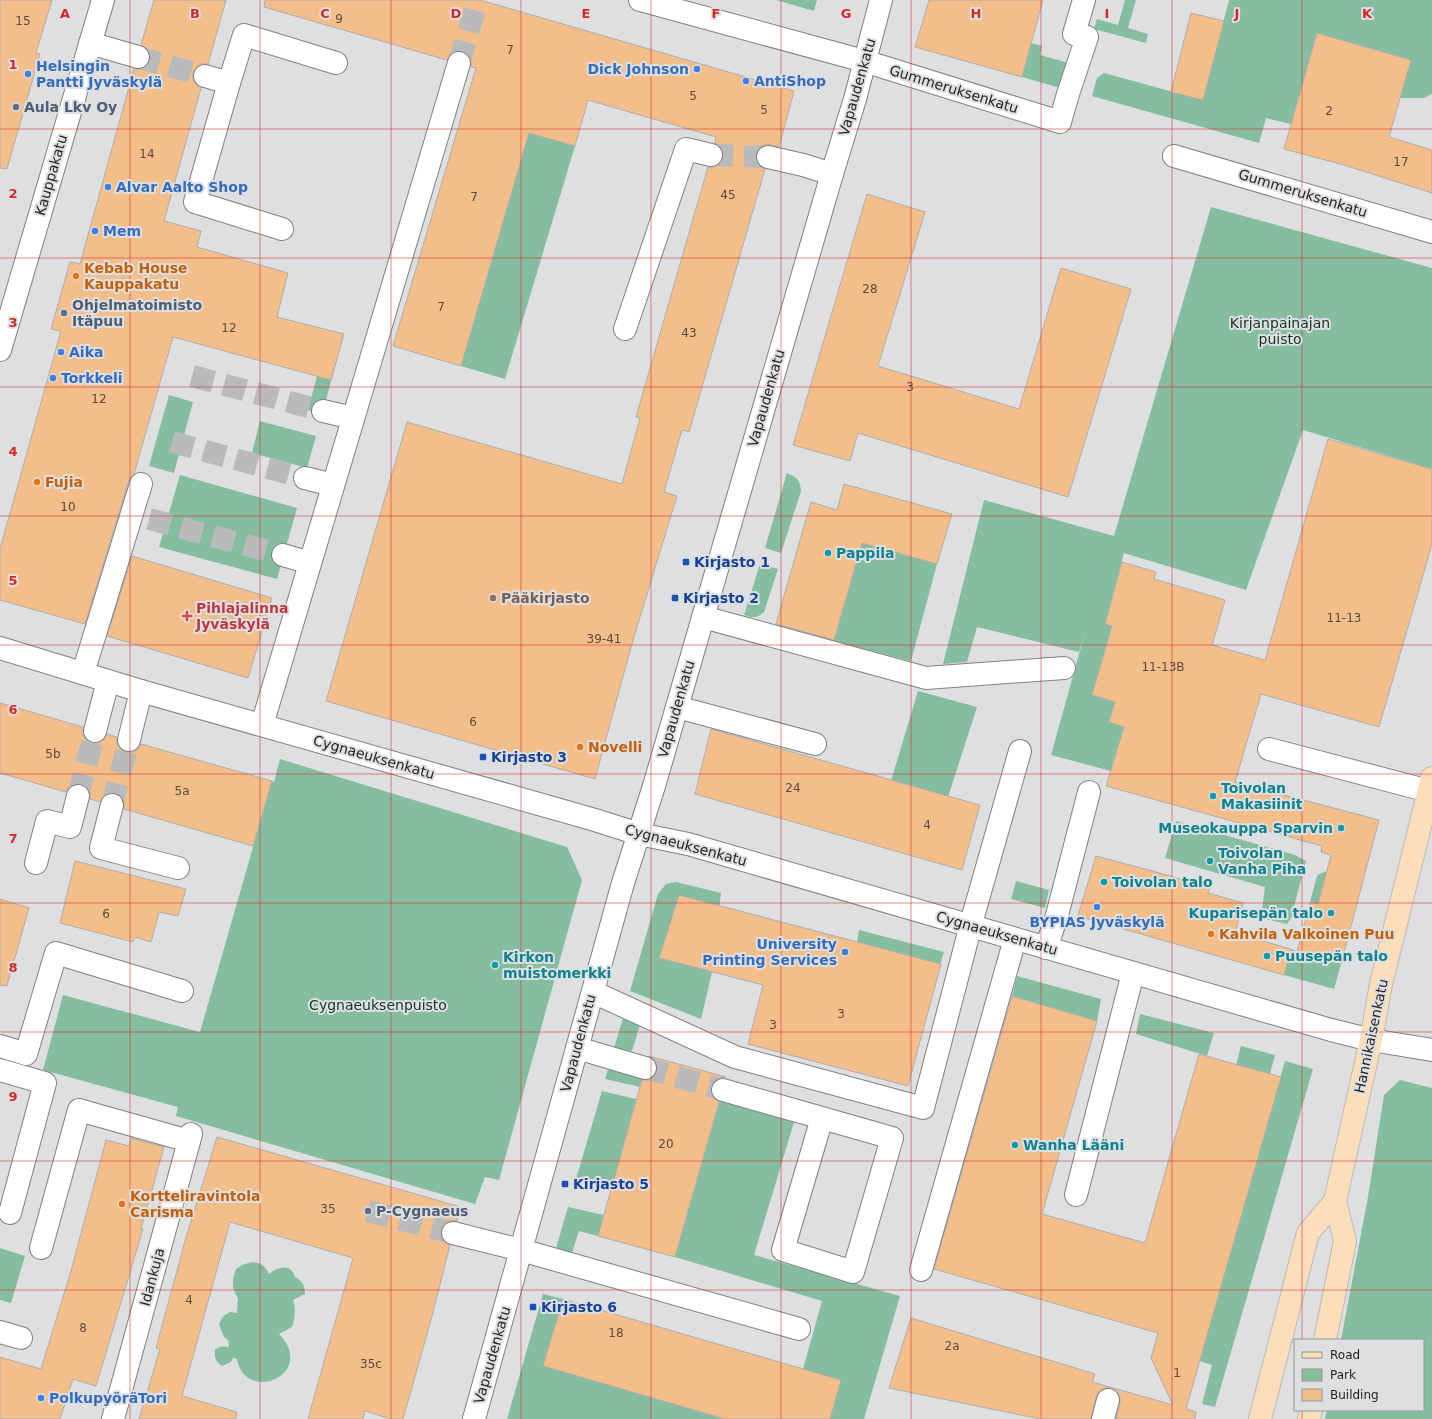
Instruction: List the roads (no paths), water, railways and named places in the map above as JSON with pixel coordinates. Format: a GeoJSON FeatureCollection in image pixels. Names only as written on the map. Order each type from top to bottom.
{"type":"FeatureCollection","features":[{"type":"Feature","properties":{"kind":"main road","name":"Hannikaisenkatu"},"geometry":{"type":"LineString","coordinates":[[1325,1339],[1345,1241],[1335,1201],[1372,1040],[1381,984],[1430,785]]}},
{"type":"Feature","properties":{"kind":"main road","name":"Hannikaisenkatu"},"geometry":{"type":"LineString","coordinates":[[1260,1419],[1308,1233],[1335,1201]]}},
{"type":"Feature","properties":{"kind":"street","name":"Kauppakatu"},"geometry":{"type":"LineString","coordinates":[[0,350],[103,0]]}},
{"type":"Feature","properties":{"kind":"street","name":"Gummeruksenkatu"},"geometry":{"type":"LineString","coordinates":[[640,0],[811,46],[1060,122],[1087,37],[1074,34],[1084,0]]}},
{"type":"Feature","properties":{"kind":"street","name":"Vapaudenkatu"},"geometry":{"type":"LineString","coordinates":[[474,1419],[623,883],[677,707],[855,99],[881,0]]}},
{"type":"Feature","properties":{"kind":"street"},"geometry":{"type":"LineString","coordinates":[[282,229],[195,202],[244,35],[336,63]]}},
{"type":"Feature","properties":{"kind":"street"},"geometry":{"type":"LineString","coordinates":[[90,44],[138,57]]}},
{"type":"Feature","properties":{"kind":"street"},"geometry":{"type":"LineString","coordinates":[[262,725],[459,63]]}},
{"type":"Feature","properties":{"kind":"street"},"geometry":{"type":"LineString","coordinates":[[205,76],[229,83]]}},
{"type":"Feature","properties":{"kind":"street"},"geometry":{"type":"LineString","coordinates":[[625,329],[686,149],[711,155]]}},
{"type":"Feature","properties":{"kind":"street","name":"Gummeruksenkatu"},"geometry":{"type":"LineString","coordinates":[[1174,156],[1432,232]]}},
{"type":"Feature","properties":{"kind":"street"},"geometry":{"type":"LineString","coordinates":[[768,157],[803,165],[832,174]]}},
{"type":"Feature","properties":{"kind":"street"},"geometry":{"type":"LineString","coordinates":[[323,411],[353,418]]}},
{"type":"Feature","properties":{"kind":"street"},"geometry":{"type":"LineString","coordinates":[[304,478],[333,485]]}},
{"type":"Feature","properties":{"kind":"street"},"geometry":{"type":"LineString","coordinates":[[83,673],[141,484]]}},
{"type":"Feature","properties":{"kind":"street"},"geometry":{"type":"LineString","coordinates":[[283,555],[310,563]]}},
{"type":"Feature","properties":{"kind":"street"},"geometry":{"type":"LineString","coordinates":[[703,616],[926,678],[1064,668]]}},
{"type":"Feature","properties":{"kind":"street","name":"Cygnaeuksenkatu"},"geometry":{"type":"LineString","coordinates":[[0,648],[141,691],[595,820],[639,834],[688,844],[1331,1030],[1372,1040],[1432,1050]]}},
{"type":"Feature","properties":{"kind":"street"},"geometry":{"type":"LineString","coordinates":[[95,731],[108,681]]}},
{"type":"Feature","properties":{"kind":"street"},"geometry":{"type":"LineString","coordinates":[[129,740],[141,691]]}},
{"type":"Feature","properties":{"kind":"street"},"geometry":{"type":"LineString","coordinates":[[677,707],[815,744]]}},
{"type":"Feature","properties":{"kind":"street"},"geometry":{"type":"LineString","coordinates":[[1269,749],[1430,785]]}},
{"type":"Feature","properties":{"kind":"street"},"geometry":{"type":"LineString","coordinates":[[592,992],[735,1057],[923,1108],[970,926],[1020,751]]}},
{"type":"Feature","properties":{"kind":"street"},"geometry":{"type":"LineString","coordinates":[[1046,948],[1056,919],[1088,792]]}},
{"type":"Feature","properties":{"kind":"street"},"geometry":{"type":"LineString","coordinates":[[36,863],[47,821],[70,827],[78,796]]}},
{"type":"Feature","properties":{"kind":"street"},"geometry":{"type":"LineString","coordinates":[[112,805],[101,848],[178,868]]}},
{"type":"Feature","properties":{"kind":"street"},"geometry":{"type":"LineString","coordinates":[[921,1270],[1015,939]]}},
{"type":"Feature","properties":{"kind":"street"},"geometry":{"type":"LineString","coordinates":[[0,1046],[26,1054],[56,953],[182,992]]}},
{"type":"Feature","properties":{"kind":"street"},"geometry":{"type":"LineString","coordinates":[[1076,1195],[1133,973]]}},
{"type":"Feature","properties":{"kind":"street"},"geometry":{"type":"LineString","coordinates":[[577,1048],[645,1068]]}},
{"type":"Feature","properties":{"kind":"street"},"geometry":{"type":"LineString","coordinates":[[0,1070],[45,1083],[10,1213]]}},
{"type":"Feature","properties":{"kind":"street"},"geometry":{"type":"LineString","coordinates":[[722,1090],[822,1118],[892,1138],[853,1272],[783,1250],[822,1118]]}},
{"type":"Feature","properties":{"kind":"street","name":"Idankuja"},"geometry":{"type":"LineString","coordinates":[[41,1248],[79,1110],[190,1138],[113,1419]]}},
{"type":"Feature","properties":{"kind":"street"},"geometry":{"type":"LineString","coordinates":[[453,1233],[521,1250],[799,1329]]}},
{"type":"Feature","properties":{"kind":"street"},"geometry":{"type":"LineString","coordinates":[[0,1332],[21,1338]]}},
{"type":"Feature","properties":{"kind":"tunnel"},"geometry":{"type":"LineString","coordinates":[[459,63],[478,0]]}},
{"type":"Feature","properties":{"kind":"tunnel"},"geometry":{"type":"LineString","coordinates":[[138,57],[205,76]]}},
{"type":"Feature","properties":{"kind":"tunnel"},"geometry":{"type":"LineString","coordinates":[[711,155],[768,157]]}},
{"type":"Feature","properties":{"kind":"tunnel"},"geometry":{"type":"LineString","coordinates":[[192,376],[323,411]]}},
{"type":"Feature","properties":{"kind":"tunnel"},"geometry":{"type":"LineString","coordinates":[[172,442],[305,478]]}},
{"type":"Feature","properties":{"kind":"tunnel"},"geometry":{"type":"LineString","coordinates":[[149,519],[283,555]]}},
{"type":"Feature","properties":{"kind":"tunnel"},"geometry":{"type":"LineString","coordinates":[[78,796],[95,731]]}},
{"type":"Feature","properties":{"kind":"tunnel"},"geometry":{"type":"LineString","coordinates":[[112,805],[129,740]]}},
{"type":"Feature","properties":{"kind":"tunnel"},"geometry":{"type":"LineString","coordinates":[[645,1068],[723,1090]]}},
{"type":"Feature","properties":{"kind":"tunnel"},"geometry":{"type":"LineString","coordinates":[[368,1211],[453,1233]]}},
{"type":"Feature","properties":{"kind":"place","name":"Dick Johnson"},"geometry":{"type":"Point","coordinates":[697,69]}},
{"type":"Feature","properties":{"kind":"place","name":"Helsingin Pantti Jyväskylä"},"geometry":{"type":"Point","coordinates":[28,74]}},
{"type":"Feature","properties":{"kind":"place","name":"AntiShop"},"geometry":{"type":"Point","coordinates":[746,81]}},
{"type":"Feature","properties":{"kind":"place","name":"Aula Lkv Oy"},"geometry":{"type":"Point","coordinates":[16,107]}},
{"type":"Feature","properties":{"kind":"place","name":"Alvar Aalto Shop"},"geometry":{"type":"Point","coordinates":[108,187]}},
{"type":"Feature","properties":{"kind":"place","name":"Mem"},"geometry":{"type":"Point","coordinates":[95,231]}},
{"type":"Feature","properties":{"kind":"place","name":"Kebab House Kauppakatu"},"geometry":{"type":"Point","coordinates":[76,276]}},
{"type":"Feature","properties":{"kind":"place","name":"Ohjelmatoimisto Itäpuu"},"geometry":{"type":"Point","coordinates":[64,313]}},
{"type":"Feature","properties":{"kind":"place","name":"Aika"},"geometry":{"type":"Point","coordinates":[61,352]}},
{"type":"Feature","properties":{"kind":"place","name":"Torkkeli"},"geometry":{"type":"Point","coordinates":[53,378]}},
{"type":"Feature","properties":{"kind":"place","name":"Fujia"},"geometry":{"type":"Point","coordinates":[37,482]}},
{"type":"Feature","properties":{"kind":"place","name":"Pappila"},"geometry":{"type":"Point","coordinates":[828,553]}},
{"type":"Feature","properties":{"kind":"place","name":"Kirjasto 1"},"geometry":{"type":"Point","coordinates":[686,562]}},
{"type":"Feature","properties":{"kind":"place","name":"Pääkirjasto"},"geometry":{"type":"Point","coordinates":[493,598]}},
{"type":"Feature","properties":{"kind":"place","name":"Kirjasto 2"},"geometry":{"type":"Point","coordinates":[675,598]}},
{"type":"Feature","properties":{"kind":"place","name":"Pihlajalinna Jyväskylä"},"geometry":{"type":"Point","coordinates":[187,616]}},
{"type":"Feature","properties":{"kind":"place","name":"Novelli"},"geometry":{"type":"Point","coordinates":[580,747]}},
{"type":"Feature","properties":{"kind":"place","name":"Kirjasto 3"},"geometry":{"type":"Point","coordinates":[483,757]}},
{"type":"Feature","properties":{"kind":"place","name":"Toivolan Makasiinit"},"geometry":{"type":"Point","coordinates":[1213,796]}},
{"type":"Feature","properties":{"kind":"place","name":"Museokauppa Sparvin"},"geometry":{"type":"Point","coordinates":[1341,828]}},
{"type":"Feature","properties":{"kind":"place","name":"Toivolan Vanha Piha"},"geometry":{"type":"Point","coordinates":[1210,861]}},
{"type":"Feature","properties":{"kind":"place","name":"Toivolan talo"},"geometry":{"type":"Point","coordinates":[1104,882]}},
{"type":"Feature","properties":{"kind":"place","name":"BYPIAS Jyväskylä"},"geometry":{"type":"Point","coordinates":[1097,907]}},
{"type":"Feature","properties":{"kind":"place","name":"Kuparisepän talo"},"geometry":{"type":"Point","coordinates":[1331,913]}},
{"type":"Feature","properties":{"kind":"place","name":"Kahvila Valkoinen Puu"},"geometry":{"type":"Point","coordinates":[1211,934]}},
{"type":"Feature","properties":{"kind":"place","name":"University Printing Services"},"geometry":{"type":"Point","coordinates":[845,952]}},
{"type":"Feature","properties":{"kind":"place","name":"Puusepän talo"},"geometry":{"type":"Point","coordinates":[1267,956]}},
{"type":"Feature","properties":{"kind":"place","name":"Kirkon muistomerkki"},"geometry":{"type":"Point","coordinates":[495,965]}},
{"type":"Feature","properties":{"kind":"place","name":"Wanha Lääni"},"geometry":{"type":"Point","coordinates":[1015,1145]}},
{"type":"Feature","properties":{"kind":"place","name":"Kirjasto 5"},"geometry":{"type":"Point","coordinates":[565,1184]}},
{"type":"Feature","properties":{"kind":"place","name":"Kortteliravintola Carisma"},"geometry":{"type":"Point","coordinates":[122,1204]}},
{"type":"Feature","properties":{"kind":"place","name":"P-Cygnaeus"},"geometry":{"type":"Point","coordinates":[368,1211]}},
{"type":"Feature","properties":{"kind":"place","name":"Kirjasto 6"},"geometry":{"type":"Point","coordinates":[533,1307]}},
{"type":"Feature","properties":{"kind":"place","name":"PolkupyöräTori"},"geometry":{"type":"Point","coordinates":[41,1398]}},
{"type":"Feature","properties":{"kind":"park label","name":"Kirjanpainajan puisto"},"geometry":{"type":"Point","coordinates":[1280,332]}},
{"type":"Feature","properties":{"kind":"park label","name":"Cygnaeuksenpuisto"},"geometry":{"type":"Point","coordinates":[378,1005]}}]}
